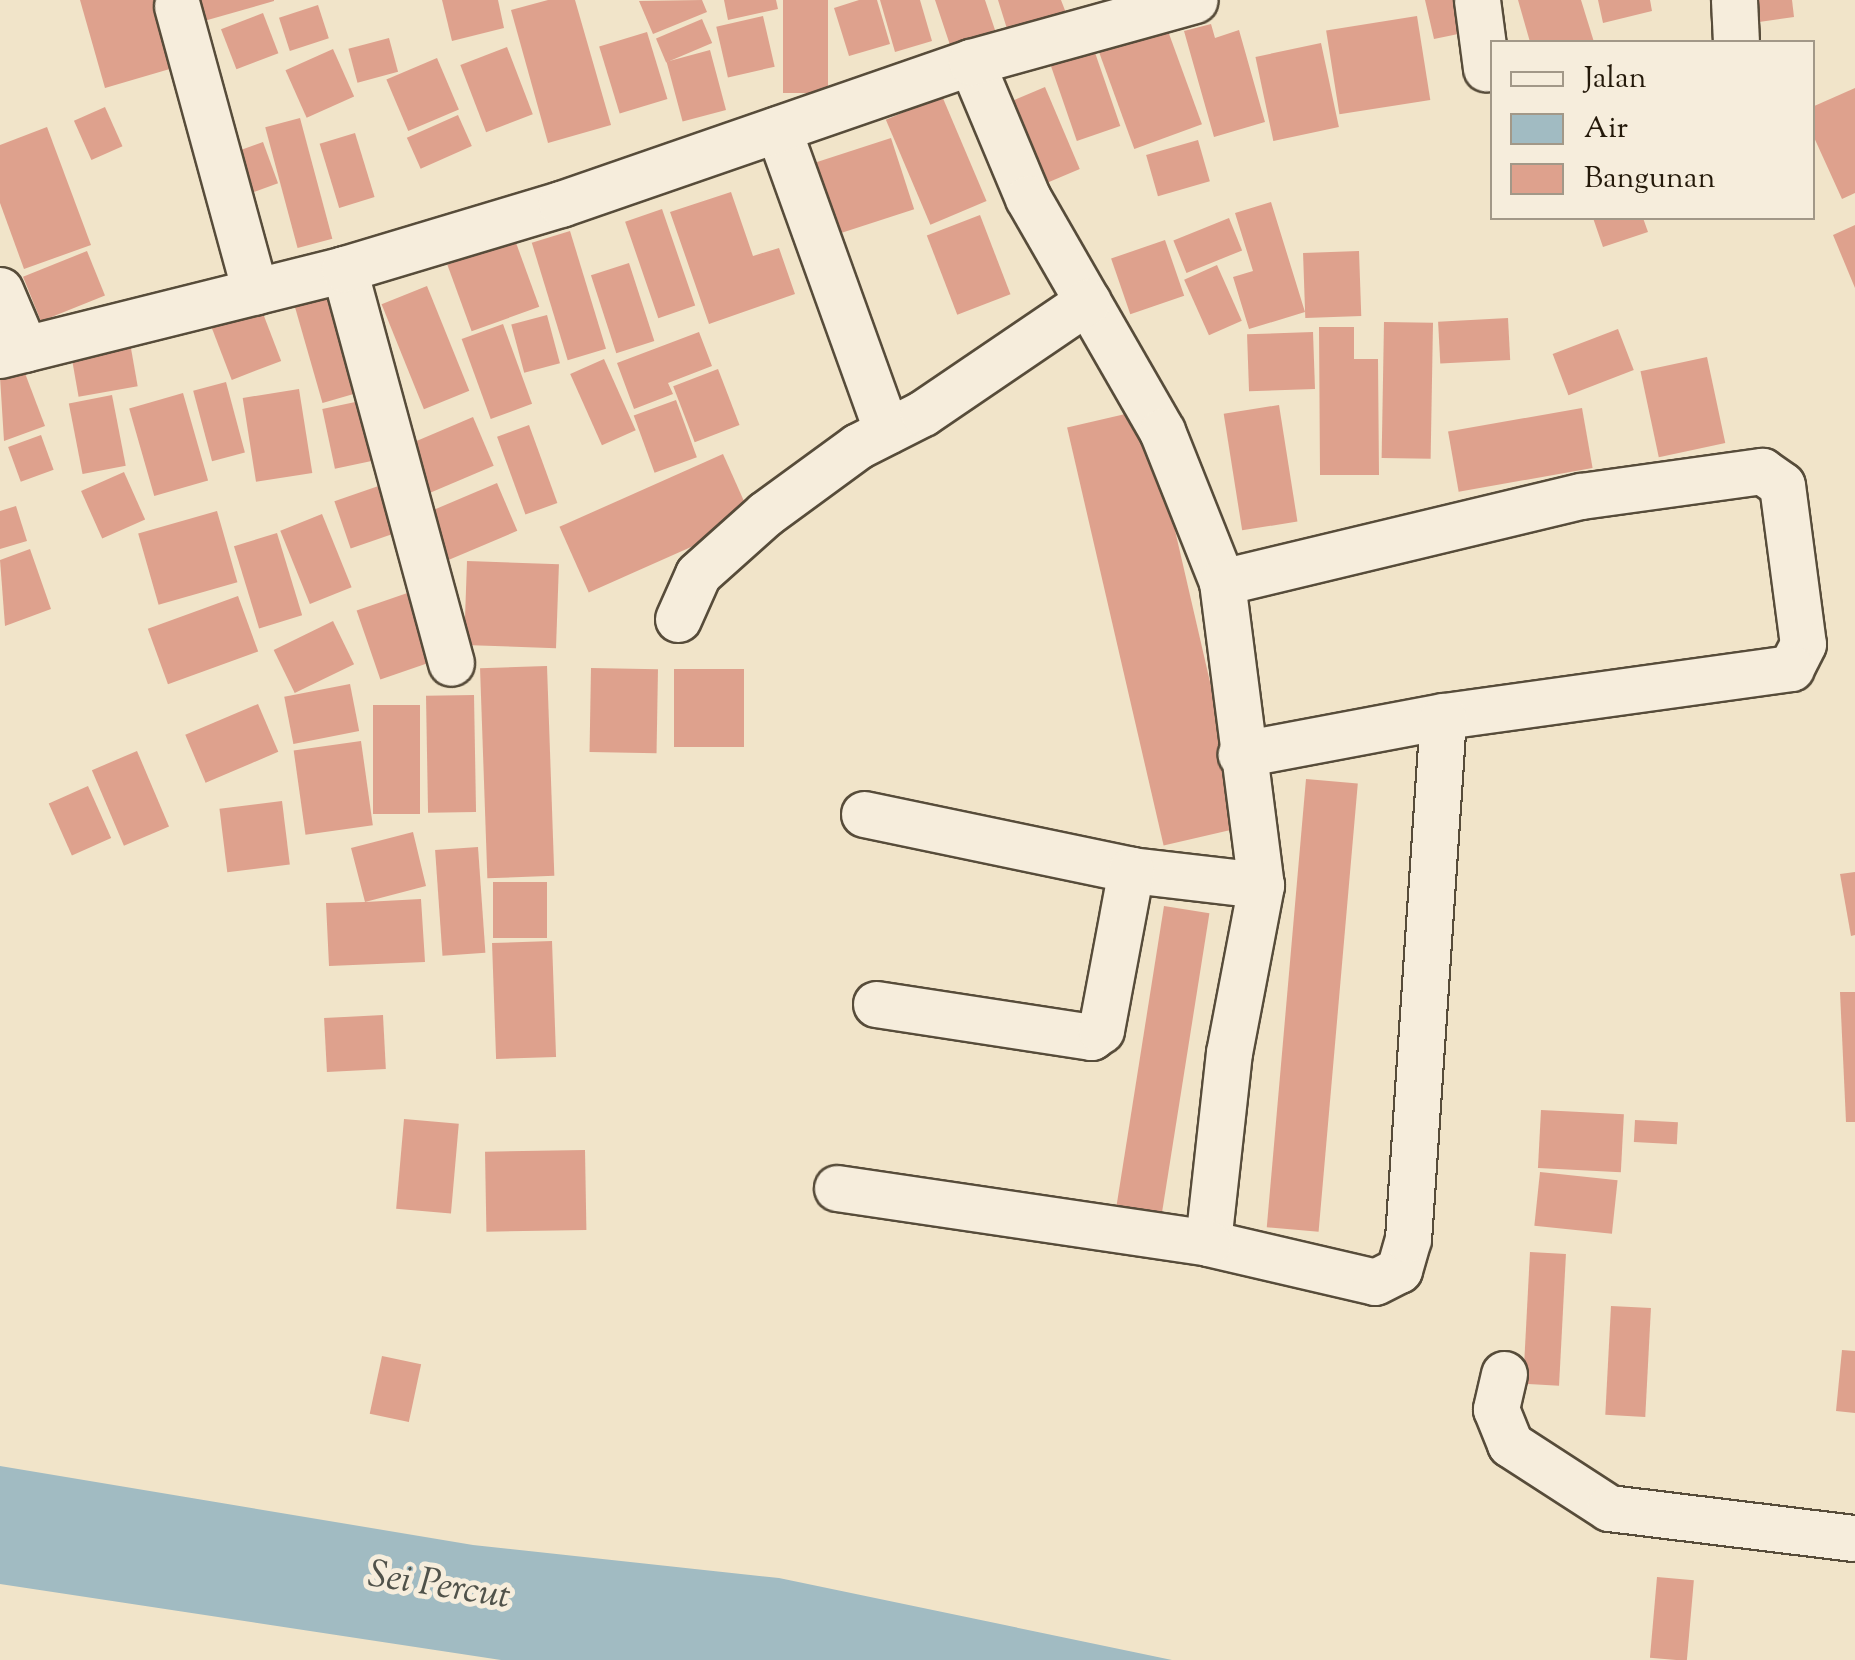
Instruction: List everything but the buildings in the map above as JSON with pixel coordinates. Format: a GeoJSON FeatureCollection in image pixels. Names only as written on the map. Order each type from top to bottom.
{"type":"FeatureCollection","features":[{"type":"Feature","properties":{"kind":"street"},"geometry":{"type":"LineString","coordinates":[[0,290],[12,352],[344,270],[972,62],[1195,0]]}},
{"type":"Feature","properties":{"kind":"street"},"geometry":{"type":"LineString","coordinates":[[1476,0],[1486,68]]}},
{"type":"Feature","properties":{"kind":"street"},"geometry":{"type":"LineString","coordinates":[[1734,0],[1736,40]]}},
{"type":"Feature","properties":{"kind":"street"},"geometry":{"type":"LineString","coordinates":[[176,6],[254,292]]}},
{"type":"Feature","properties":{"kind":"street"},"geometry":{"type":"LineString","coordinates":[[972,62],[1028,198],[1162,432],[1222,582],[1240,754],[1261,886],[1229,1052],[1208,1243]]}},
{"type":"Feature","properties":{"kind":"street"},"geometry":{"type":"LineString","coordinates":[[778,129],[887,431]]}},
{"type":"Feature","properties":{"kind":"street"},"geometry":{"type":"LineString","coordinates":[[344,270],[451,663]]}},
{"type":"Feature","properties":{"kind":"street"},"geometry":{"type":"LineString","coordinates":[[678,619],[698,574],[718,552],[858,446],[1088,301]]}},
{"type":"Feature","properties":{"kind":"street"},"geometry":{"type":"LineString","coordinates":[[1222,582],[1582,496],[1762,470],[1782,485],[1803,644],[1791,668],[1443,716],[1240,754]]}},
{"type":"Feature","properties":{"kind":"street"},"geometry":{"type":"LineString","coordinates":[[837,1188],[1208,1243],[1375,1282],[1399,1270],[1408,1239],[1443,716]]}},
{"type":"Feature","properties":{"kind":"street"},"geometry":{"type":"LineString","coordinates":[[864,814],[1131,870],[1261,886]]}},
{"type":"Feature","properties":{"kind":"street"},"geometry":{"type":"LineString","coordinates":[[876,1004],[1091,1037],[1100,1030],[1131,870]]}},
{"type":"Feature","properties":{"kind":"street"},"geometry":{"type":"LineString","coordinates":[[1504,1374],[1496,1408],[1510,1444],[1609,1508],[1855,1538]]}},
{"type":"Feature","properties":{"kind":"water","name":"Sei Percut"},"geometry":{"type":"Polygon","coordinates":[[[0,1466],[473,1545],[779,1578],[1172,1660],[501,1660],[0,1584],[0,1466]]]}}]}
